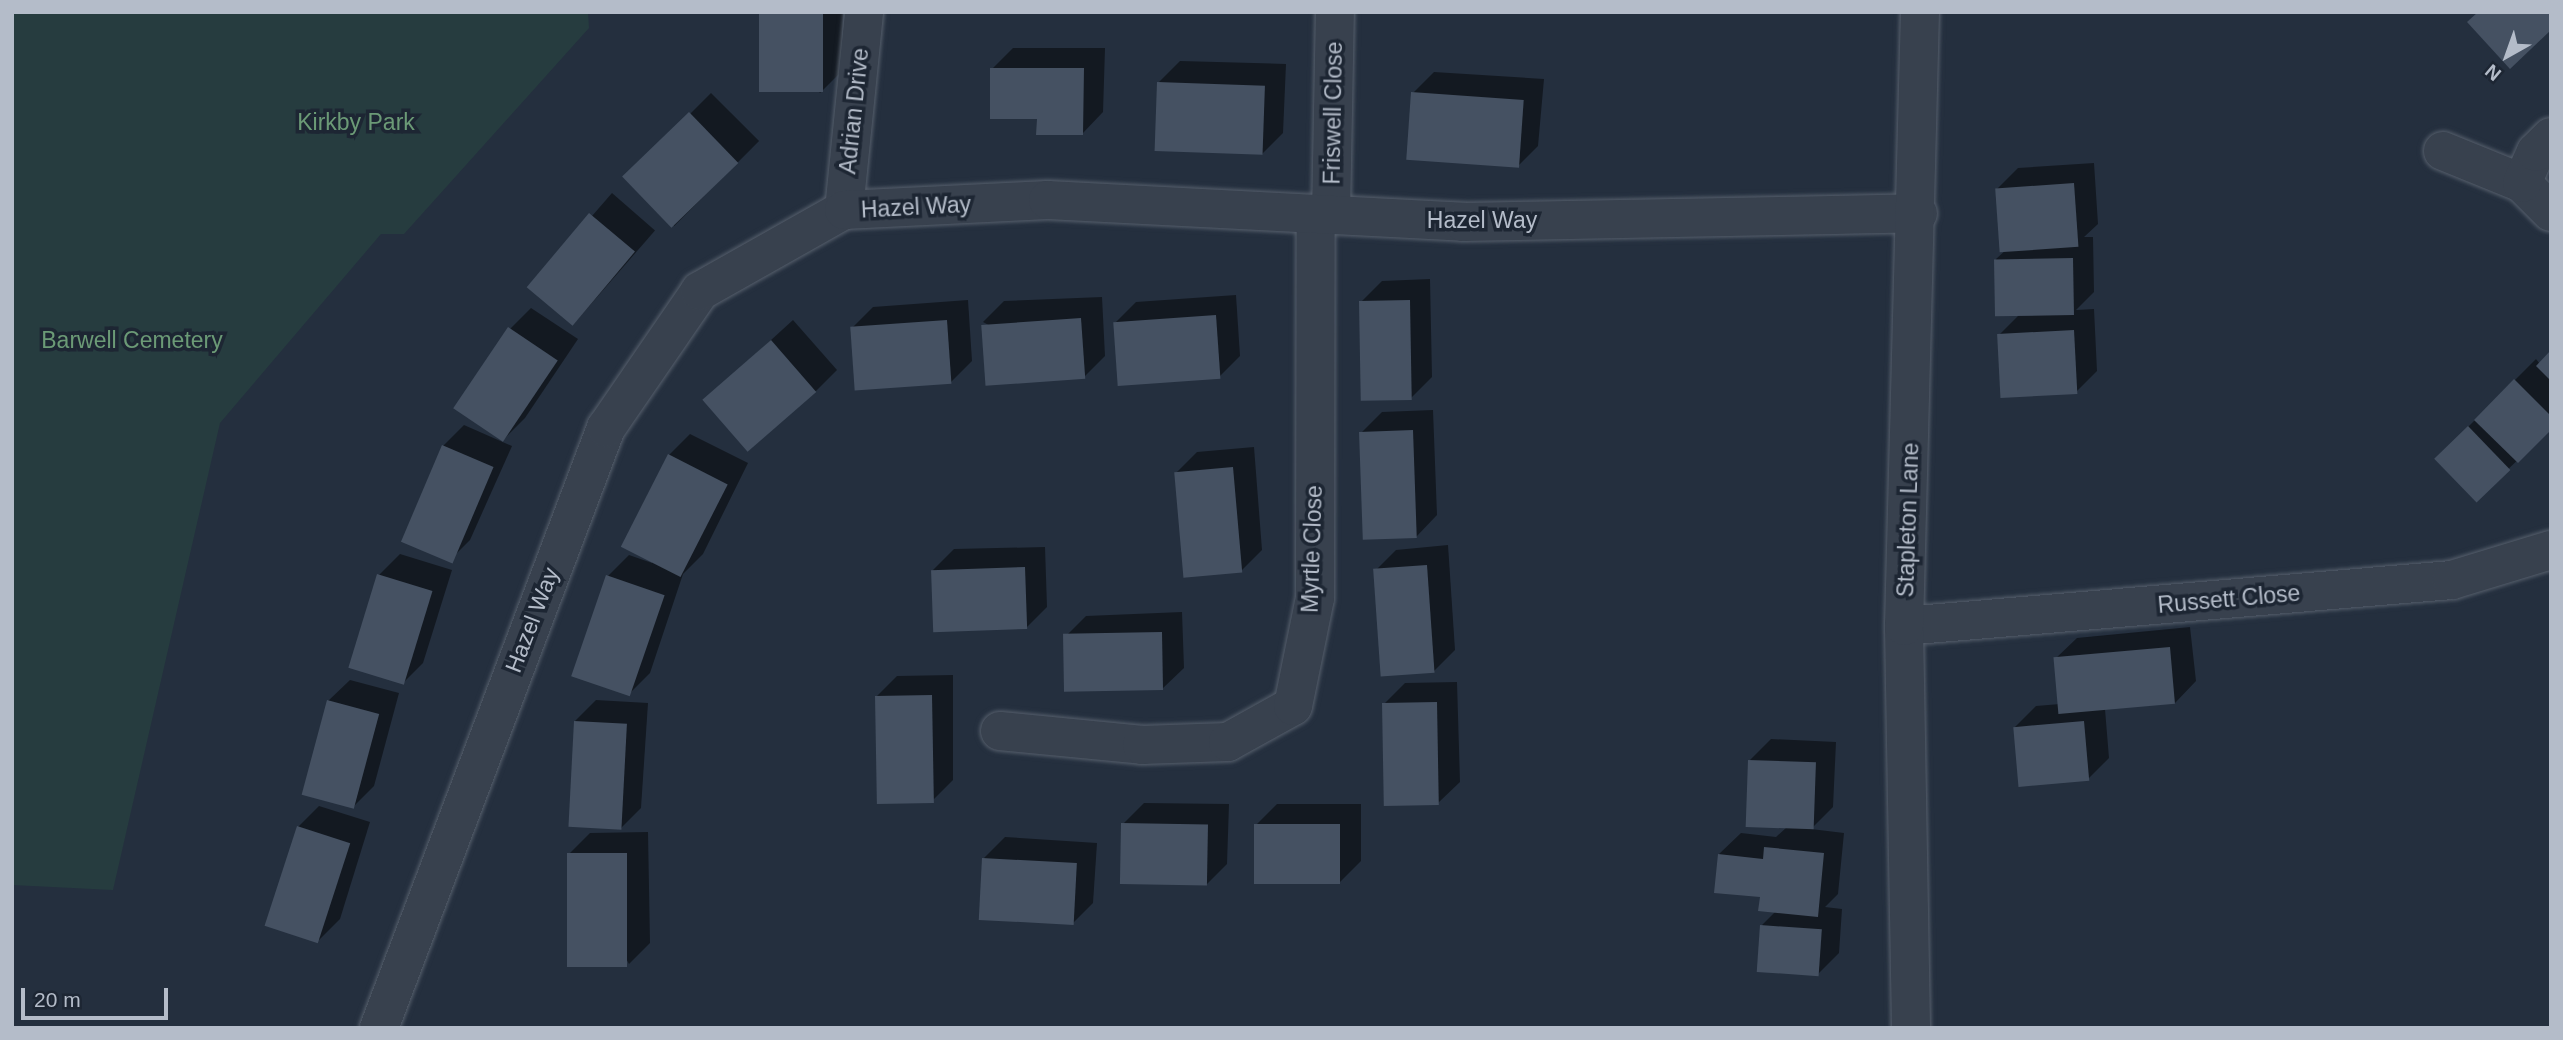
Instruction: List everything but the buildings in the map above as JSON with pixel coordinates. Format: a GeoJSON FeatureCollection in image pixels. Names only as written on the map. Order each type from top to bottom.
{"type":"FeatureCollection","features":[{"type":"Feature","properties":{"kind":"street","name":"Adrian Drive"},"geometry":{"type":"LineString","coordinates":[[844,211],[864,12]]}},
{"type":"Feature","properties":{"kind":"street","name":"Friswell Close"},"geometry":{"type":"LineString","coordinates":[[1323,214],[1335,12]]}},
{"type":"Feature","properties":{"kind":"street","name":"Stapleton Lane"},"geometry":{"type":"LineString","coordinates":[[1911,1028],[1904,626],[1918,213],[1920,12]]}},
{"type":"Feature","properties":{"kind":"street"},"geometry":{"type":"LineString","coordinates":[[2444,152],[2536,157],[2551,212]]}},
{"type":"Feature","properties":{"kind":"street","name":"Hazel Way"},"geometry":{"type":"LineString","coordinates":[[379,1028],[606,428],[700,291],[844,211],[1048,200],[1463,222],[1918,213]]}},
{"type":"Feature","properties":{"kind":"street","name":"Myrtle Close"},"geometry":{"type":"LineString","coordinates":[[1000,731],[1142,745],[1228,742],[1293,706],[1315,597],[1323,214]]}},
{"type":"Feature","properties":{"kind":"street","name":"Russett Close"},"geometry":{"type":"LineString","coordinates":[[1904,626],[2452,580],[2551,550]]}},
{"type":"Feature","properties":{"kind":"green space"},"geometry":{"type":"Polygon","coordinates":[[[12,12],[588,12],[589,28],[404,234],[381,234],[220,423],[113,890],[12,885],[12,12]]]}},
{"type":"Feature","properties":{"kind":"park label","name":"Kirkby Park"},"geometry":{"type":"Point","coordinates":[356,122]}},
{"type":"Feature","properties":{"kind":"park label","name":"Barwell Cemetery"},"geometry":{"type":"Point","coordinates":[132,340]}}]}
